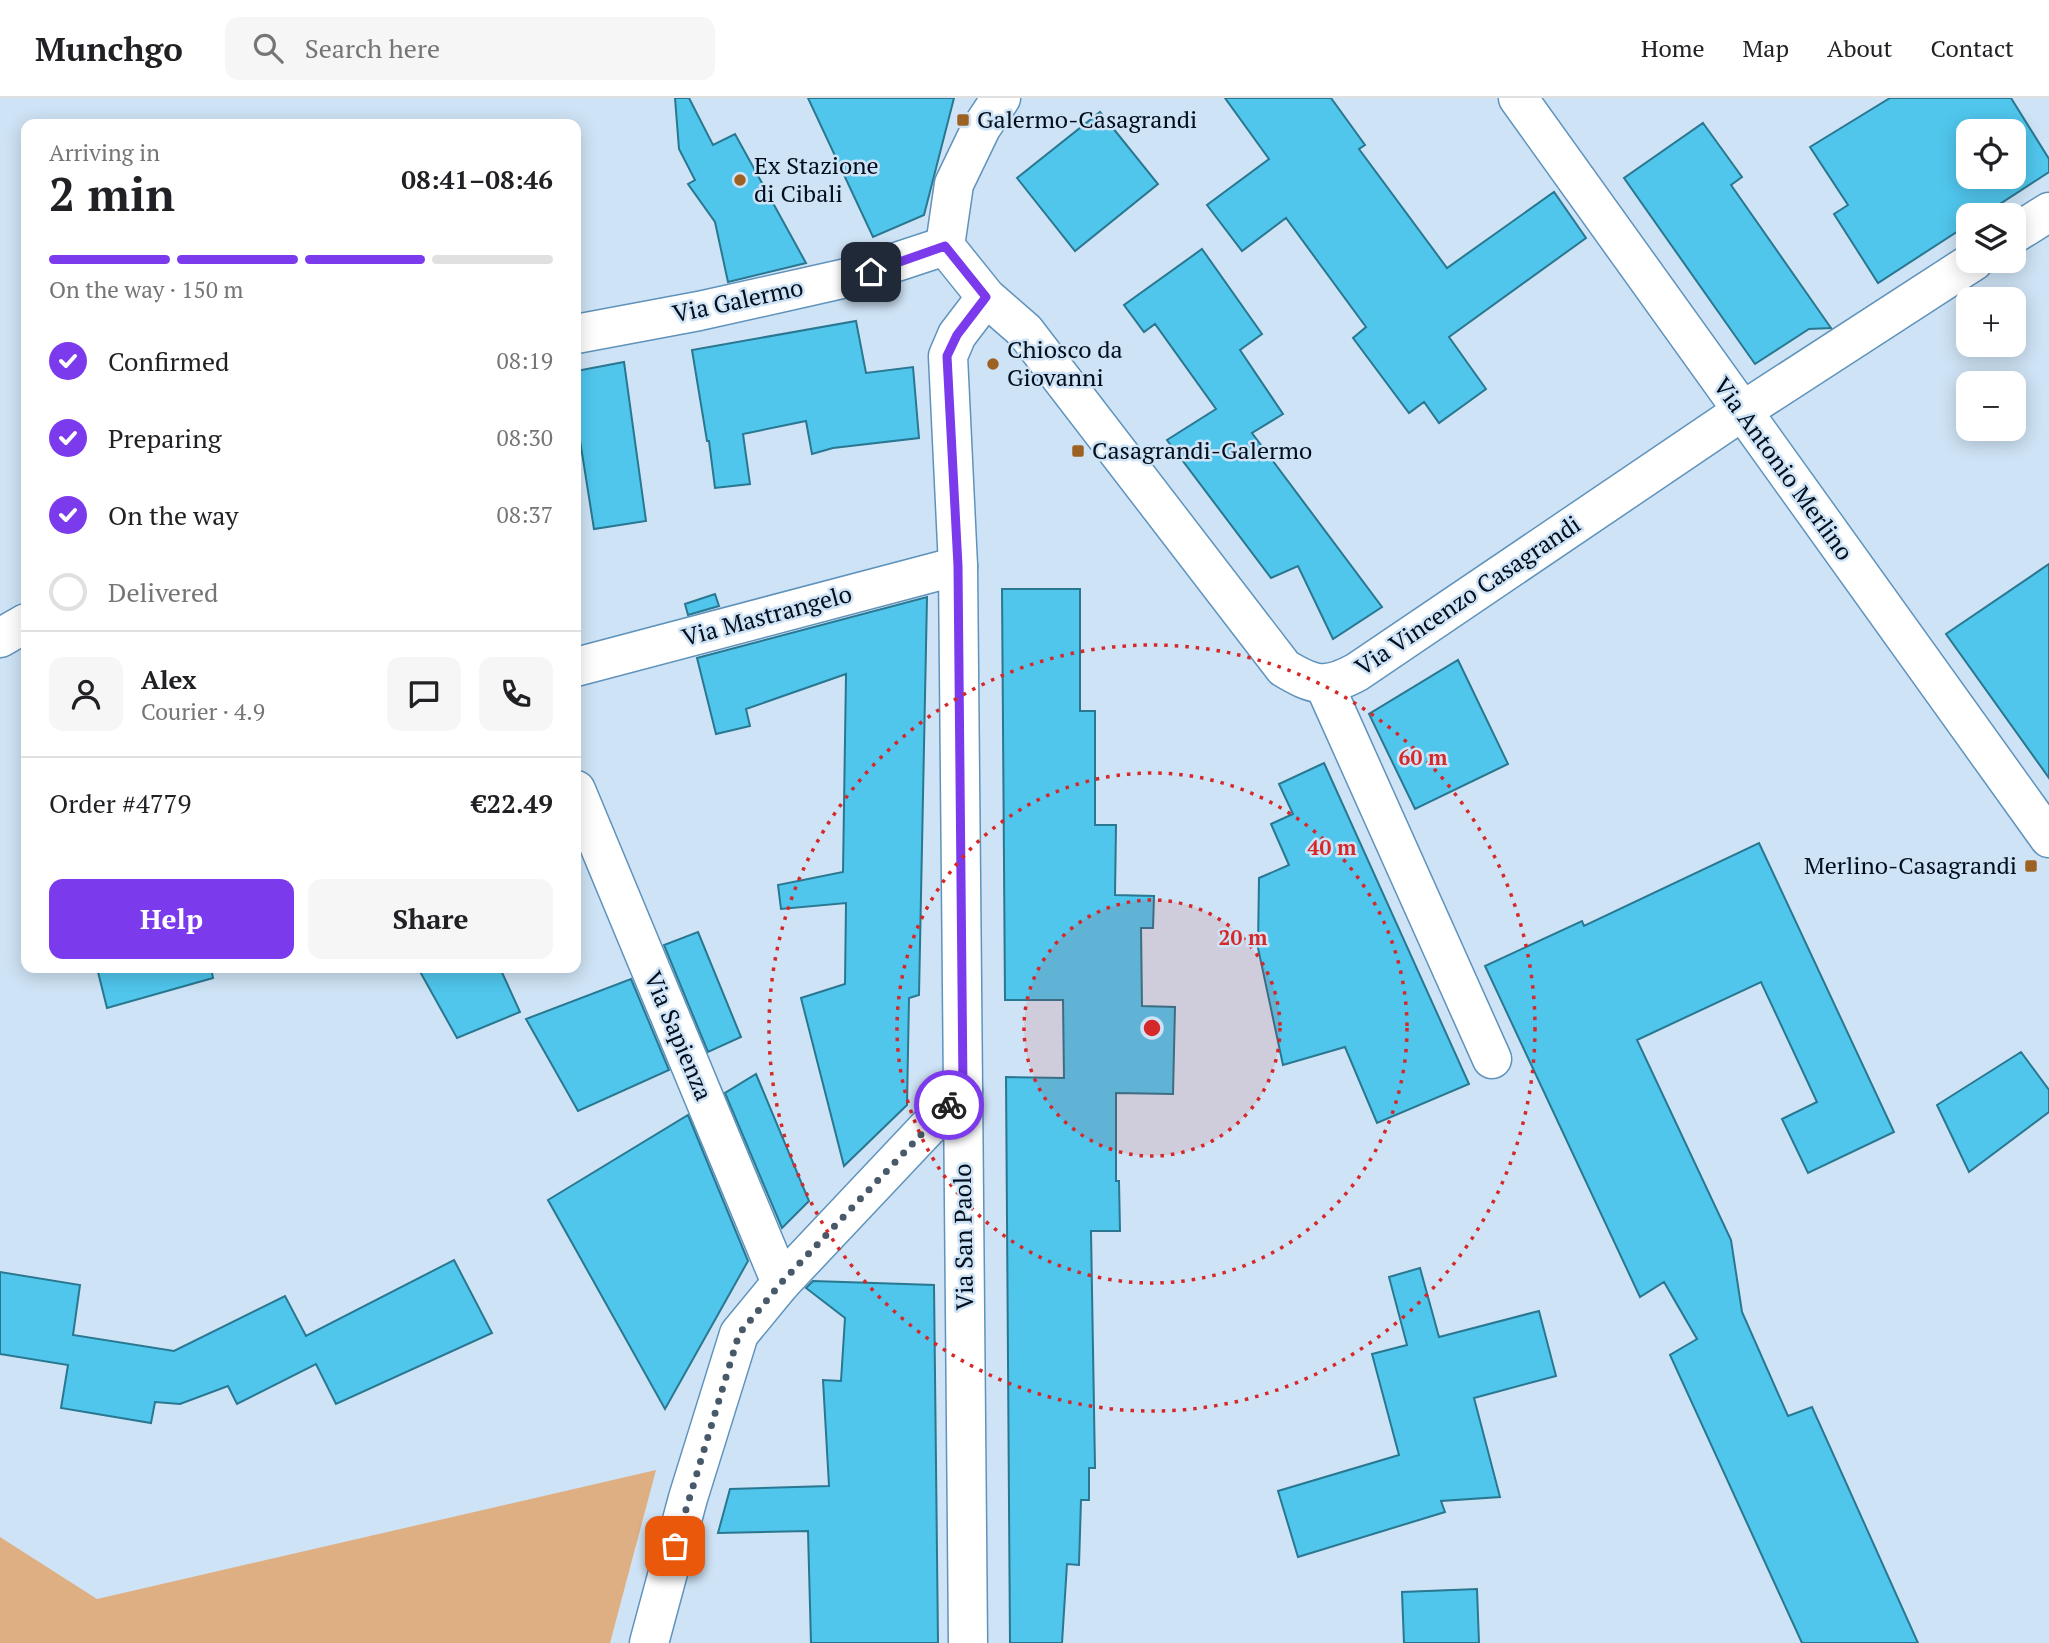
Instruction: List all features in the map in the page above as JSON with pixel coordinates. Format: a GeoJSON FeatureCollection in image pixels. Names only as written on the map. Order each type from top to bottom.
{"type":"FeatureCollection","features":[{"type":"Feature","properties":{"kind":"main road"},"geometry":{"type":"LineString","coordinates":[[945,246],[954,184],[981,128],[1001,98]]}},
{"type":"Feature","properties":{"kind":"main road","name":"Via Antonio Merlino"},"geometry":{"type":"LineString","coordinates":[[1518,98],[2049,838]]}},
{"type":"Feature","properties":{"kind":"main road"},"geometry":{"type":"LineString","coordinates":[[2026,226],[2049,212]]}},
{"type":"Feature","properties":{"kind":"main road","name":"Via Vincenzo Casagrandi"},"geometry":{"type":"LineString","coordinates":[[945,246],[986,297],[1025,331],[1284,668],[1306,681],[1324,684],[1339,682],[1357,672],[1741,412],[1956,272]]}},
{"type":"Feature","properties":{"kind":"main road","name":"Via Galermo"},"geometry":{"type":"LineString","coordinates":[[581,333],[699,311],[852,277],[945,246]]}},
{"type":"Feature","properties":{"kind":"main road","name":"Via San Paolo"},"geometry":{"type":"LineString","coordinates":[[968,1643],[958,566],[947,356],[957,335],[986,297]]}},
{"type":"Feature","properties":{"kind":"main road","name":"Via Mastrangelo"},"geometry":{"type":"LineString","coordinates":[[581,666],[958,566]]}},
{"type":"Feature","properties":{"kind":"main road"},"geometry":{"type":"LineString","coordinates":[[0,638],[21,626]]}},
{"type":"Feature","properties":{"kind":"main road"},"geometry":{"type":"LineString","coordinates":[[1324,684],[1492,1059]]}},
{"type":"Feature","properties":{"kind":"main road","name":"Via Sapienza"},"geometry":{"type":"LineString","coordinates":[[581,802],[781,1283]]}},
{"type":"Feature","properties":{"kind":"main road"},"geometry":{"type":"LineString","coordinates":[[649,1643],[688,1498],[739,1334],[781,1283],[963,1090]]}},
{"type":"Feature","properties":{"kind":"shaded area"},"geometry":{"type":"Polygon","coordinates":[[[656,1470],[610,1643],[0,1643],[0,1537],[97,1599],[656,1470]]]}},
{"type":"Feature","properties":{"kind":"building"},"geometry":{"type":"Polygon","coordinates":[[[675,98],[689,98],[713,145],[735,134],[806,263],[728,282],[715,222],[688,184],[695,180],[679,149],[675,98]]]}},
{"type":"Feature","properties":{"kind":"building"},"geometry":{"type":"Polygon","coordinates":[[[808,98],[954,98],[924,215],[873,237],[808,98]]]}},
{"type":"Feature","properties":{"kind":"building"},"geometry":{"type":"Polygon","coordinates":[[[1225,98],[1331,98],[1365,145],[1359,149],[1447,268],[1554,192],[1586,238],[1449,337],[1486,389],[1439,423],[1424,402],[1409,413],[1353,338],[1366,327],[1286,218],[1242,251],[1207,205],[1269,159],[1225,98]]]}},
{"type":"Feature","properties":{"kind":"building"},"geometry":{"type":"Polygon","coordinates":[[[1890,98],[2011,98],[2024,119],[1956,119],[1956,189],[2023,189],[2001,203],[1956,203],[1956,232],[1878,283],[1834,214],[1848,205],[1810,147],[1890,98]]]}},
{"type":"Feature","properties":{"kind":"building"},"geometry":{"type":"Polygon","coordinates":[[[1100,112],[1158,184],[1075,251],[1017,178],[1100,112]]]}},
{"type":"Feature","properties":{"kind":"building"},"geometry":{"type":"Polygon","coordinates":[[[2026,122],[2049,159],[2049,172],[2026,187],[2026,122]]]}},
{"type":"Feature","properties":{"kind":"building"},"geometry":{"type":"Polygon","coordinates":[[[1703,123],[1742,177],[1731,185],[1831,328],[1809,329],[1755,364],[1624,178],[1703,123]]]}},
{"type":"Feature","properties":{"kind":"building"},"geometry":{"type":"Polygon","coordinates":[[[1202,249],[1262,334],[1240,350],[1283,414],[1252,433],[1382,607],[1333,639],[1298,566],[1271,578],[1167,440],[1216,409],[1155,324],[1144,332],[1124,305],[1202,249]]]}},
{"type":"Feature","properties":{"kind":"building"},"geometry":{"type":"Polygon","coordinates":[[[856,321],[866,373],[913,367],[919,438],[833,448],[812,454],[806,421],[743,434],[750,484],[715,488],[692,350],[856,321]]]}},
{"type":"Feature","properties":{"kind":"building"},"geometry":{"type":"Polygon","coordinates":[[[624,362],[646,521],[594,529],[581,447],[581,370],[624,362]]]}},
{"type":"Feature","properties":{"kind":"building"},"geometry":{"type":"Polygon","coordinates":[[[2049,564],[2049,778],[1946,634],[2049,564]]]}},
{"type":"Feature","properties":{"kind":"building"},"geometry":{"type":"Polygon","coordinates":[[[1002,589],[1080,589],[1080,711],[1095,711],[1095,825],[1116,825],[1115,895],[1154,896],[1153,928],[1141,928],[1142,1006],[1175,1007],[1173,1094],[1116,1093],[1116,1181],[1119,1181],[1120,1231],[1091,1231],[1095,1468],[1089,1468],[1089,1500],[1081,1500],[1079,1565],[1067,1564],[1062,1643],[1010,1643],[1006,1077],[1064,1078],[1063,1000],[1005,1000],[1002,589]]]}},
{"type":"Feature","properties":{"kind":"building"},"geometry":{"type":"Polygon","coordinates":[[[715,594],[719,606],[688,615],[685,604],[715,594]]]}},
{"type":"Feature","properties":{"kind":"building"},"geometry":{"type":"Polygon","coordinates":[[[927,597],[919,995],[909,998],[907,1105],[844,1166],[801,998],[845,984],[846,903],[781,909],[778,885],[843,872],[846,674],[746,709],[750,726],[716,734],[697,658],[927,597]]]}},
{"type":"Feature","properties":{"kind":"building"},"geometry":{"type":"Polygon","coordinates":[[[1458,660],[1508,764],[1415,809],[1369,714],[1458,660]]]}},
{"type":"Feature","properties":{"kind":"building"},"geometry":{"type":"Polygon","coordinates":[[[1324,763],[1469,1084],[1377,1123],[1345,1047],[1283,1065],[1258,948],[1259,878],[1289,865],[1271,824],[1293,814],[1279,784],[1324,763]]]}},
{"type":"Feature","properties":{"kind":"building"},"geometry":{"type":"Polygon","coordinates":[[[1759,843],[1894,1132],[1808,1173],[1782,1119],[1817,1102],[1761,982],[1637,1040],[1731,1240],[1742,1312],[1788,1416],[1812,1407],[1918,1643],[1802,1643],[1670,1355],[1697,1339],[1664,1282],[1640,1297],[1485,966],[1582,921],[1584,926],[1759,843]]]}},
{"type":"Feature","properties":{"kind":"building"},"geometry":{"type":"Polygon","coordinates":[[[698,932],[741,1037],[708,1052],[664,945],[698,932]]]}},
{"type":"Feature","properties":{"kind":"building"},"geometry":{"type":"Polygon","coordinates":[[[98,973],[212,973],[213,978],[107,1008],[98,973]]]}},
{"type":"Feature","properties":{"kind":"building"},"geometry":{"type":"Polygon","coordinates":[[[421,973],[502,973],[520,1012],[457,1038],[421,973]]]}},
{"type":"Feature","properties":{"kind":"building"},"geometry":{"type":"Polygon","coordinates":[[[631,979],[669,1070],[578,1111],[526,1019],[631,979]]]}},
{"type":"Feature","properties":{"kind":"building"},"geometry":{"type":"Polygon","coordinates":[[[2021,1052],[2049,1090],[2049,1112],[1969,1172],[1937,1105],[2021,1052]]]}},
{"type":"Feature","properties":{"kind":"building"},"geometry":{"type":"Polygon","coordinates":[[[756,1074],[809,1201],[782,1228],[725,1093],[756,1074]]]}},
{"type":"Feature","properties":{"kind":"building"},"geometry":{"type":"Polygon","coordinates":[[[688,1115],[748,1261],[665,1409],[548,1200],[688,1115]]]}},
{"type":"Feature","properties":{"kind":"building"},"geometry":{"type":"Polygon","coordinates":[[[454,1260],[492,1333],[336,1404],[316,1364],[237,1404],[228,1386],[180,1404],[155,1402],[151,1423],[61,1408],[68,1365],[0,1354],[0,1272],[80,1285],[73,1335],[174,1351],[285,1296],[306,1336],[454,1260]]]}},
{"type":"Feature","properties":{"kind":"building"},"geometry":{"type":"Polygon","coordinates":[[[1420,1268],[1439,1337],[1539,1311],[1556,1376],[1474,1398],[1500,1497],[1441,1501],[1445,1512],[1298,1557],[1278,1491],[1399,1455],[1372,1354],[1407,1345],[1389,1277],[1420,1268]]]}},
{"type":"Feature","properties":{"kind":"building"},"geometry":{"type":"Polygon","coordinates":[[[813,1281],[934,1285],[938,1643],[811,1643],[808,1531],[718,1533],[730,1489],[829,1486],[823,1380],[841,1381],[845,1318],[806,1288],[813,1281]]]}},
{"type":"Feature","properties":{"kind":"building"},"geometry":{"type":"Polygon","coordinates":[[[1477,1589],[1479,1643],[1404,1643],[1402,1592],[1477,1589]]]}},
{"type":"Feature","properties":{"kind":"way so far"},"geometry":{"type":"LineString","coordinates":[[675,1546],[739,1334],[781,1283],[949,1105]]}},
{"type":"Feature","properties":{"kind":"place","name":"Galermo-Casagrandi"},"geometry":{"type":"Point","coordinates":[963,120]}},
{"type":"Feature","properties":{"kind":"place","name":"Ex Stazione di Cibali"},"geometry":{"type":"Point","coordinates":[740,180]}},
{"type":"Feature","properties":{"kind":"place","name":"Chiosco da Giovanni"},"geometry":{"type":"Point","coordinates":[993,364]}},
{"type":"Feature","properties":{"kind":"place","name":"Casagrandi-Galermo"},"geometry":{"type":"Point","coordinates":[1078,451]}},
{"type":"Feature","properties":{"kind":"place","name":"Merlino-Casagrandi"},"geometry":{"type":"Point","coordinates":[2031,866]}},
{"type":"Feature","properties":{"kind":"route"},"geometry":{"type":"LineString","coordinates":[[871,272],[945,246],[986,297],[957,335],[947,356],[958,566],[963,1090],[949,1105]]}}]}
